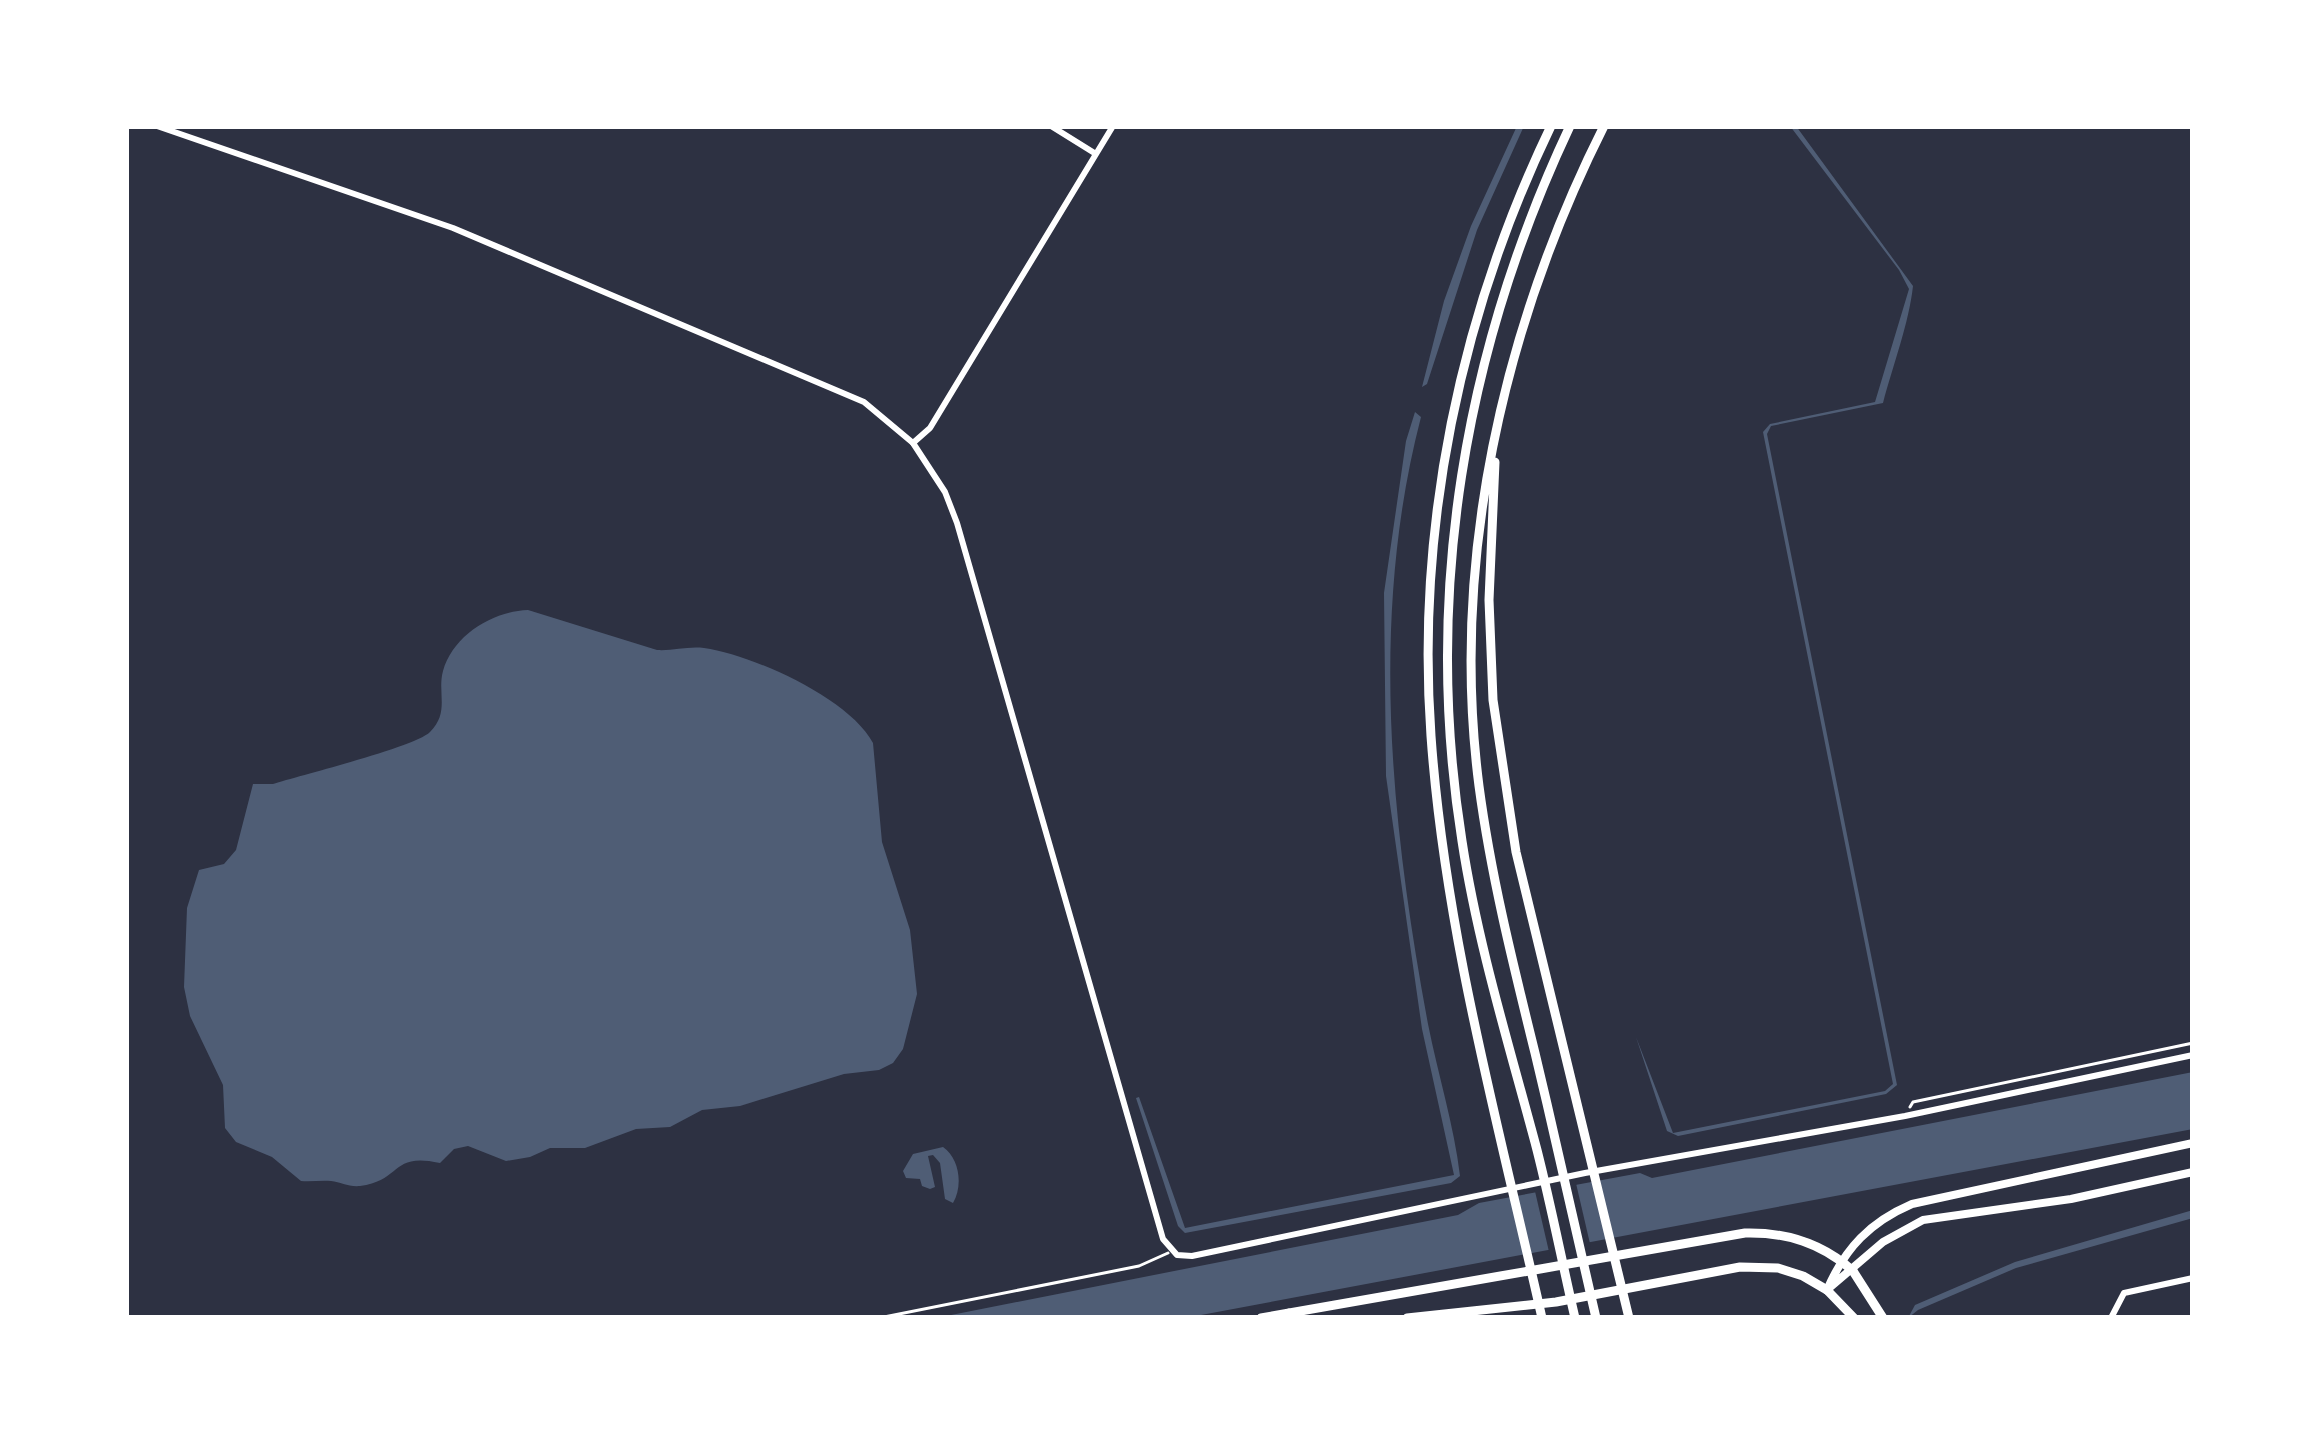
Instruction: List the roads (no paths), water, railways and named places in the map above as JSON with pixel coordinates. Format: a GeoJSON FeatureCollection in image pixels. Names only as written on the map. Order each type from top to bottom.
{"type":"FeatureCollection","features":[{"type":"Feature","properties":{"kind":"highway"},"geometry":{"type":"LineString","coordinates":[[1542,1318],[1472,1002],[1436,790],[1429,697],[1430,598],[1440,488],[1460,382],[1502,238],[1551,126]]}},
{"type":"Feature","properties":{"kind":"highway"},"geometry":{"type":"LineString","coordinates":[[1570,126],[1520,240],[1479,377],[1459,473],[1447,617],[1449,736],[1462,844],[1575,1318]]}},
{"type":"Feature","properties":{"kind":"highway"},"geometry":{"type":"LineString","coordinates":[[1597,1318],[1501,910],[1478,782],[1472,644],[1475,563],[1497,432],[1542,268],[1604,126]]}},
{"type":"Feature","properties":{"kind":"highway"},"geometry":{"type":"LineString","coordinates":[[1497,432],[1489,600],[1498,750],[1516,852],[1628,1317]]}},
{"type":"Feature","properties":{"kind":"highway"},"geometry":{"type":"LineString","coordinates":[[1262,1318],[1745,1233],[1799,1239],[1840,1259],[1853,1271],[1882,1318]]}},
{"type":"Feature","properties":{"kind":"highway"},"geometry":{"type":"LineString","coordinates":[[1407,1318],[1556,1302],[1740,1267],[1790,1271],[1827,1289],[1854,1318]]}},
{"type":"Feature","properties":{"kind":"main road"},"geometry":{"type":"LineString","coordinates":[[1827,1289],[1840,1259],[1881,1220],[1924,1200],[2193,1143]]}},
{"type":"Feature","properties":{"kind":"main road"},"geometry":{"type":"LineString","coordinates":[[1827,1289],[1882,1242],[1924,1220],[2071,1199],[2193,1172]]}},
{"type":"Feature","properties":{"kind":"street"},"geometry":{"type":"LineString","coordinates":[[157,126],[452,228],[668,317],[864,402],[913,443],[945,492],[957,524],[1170,1251],[1192,1256],[1585,1173],[1905,1116],[2193,1055]]}},
{"type":"Feature","properties":{"kind":"street"},"geometry":{"type":"LineString","coordinates":[[1051,126],[1096,154]]}},
{"type":"Feature","properties":{"kind":"street"},"geometry":{"type":"LineString","coordinates":[[913,443],[930,428],[1113,126]]}},
{"type":"Feature","properties":{"kind":"street"},"geometry":{"type":"LineString","coordinates":[[2110,1318],[2124,1292],[2193,1278]]}},
{"type":"Feature","properties":{"kind":"water"},"geometry":{"type":"Polygon","coordinates":[[[1517,126],[1524,126],[1477,230],[1427,384],[1422,387],[1444,301],[1471,226],[1517,126]]]}},
{"type":"Feature","properties":{"kind":"water"},"geometry":{"type":"Polygon","coordinates":[[[1790,126],[1796,126],[1913,286],[1883,403],[1771,426],[1767,434],[1897,1085],[1886,1094],[1678,1136],[1667,1131],[1636,1037],[1673,1133],[1885,1091],[1893,1084],[1763,432],[1770,424],[1875,402],[1909,289],[1790,126]]]}},
{"type":"Feature","properties":{"kind":"water"},"geometry":{"type":"Polygon","coordinates":[[[1415,412],[1421,417],[1395,568],[1391,720],[1415,949],[1460,1176],[1451,1183],[1185,1233],[1178,1226],[1136,1098],[1185,1228],[1454,1175],[1422,1029],[1386,776],[1384,593],[1406,441],[1415,412]]]}},
{"type":"Feature","properties":{"kind":"water"},"geometry":{"type":"Polygon","coordinates":[[[528,610],[657,650],[704,648],[748,659],[822,695],[861,726],[873,743],[882,842],[910,930],[917,994],[903,1049],[893,1063],[879,1070],[844,1074],[740,1106],[702,1110],[670,1127],[636,1129],[585,1148],[550,1148],[506,1161],[468,1146],[454,1149],[440,1163],[412,1161],[360,1186],[301,1181],[272,1157],[236,1142],[225,1128],[223,1085],[190,1016],[184,987],[187,908],[199,870],[224,864],[236,850],[253,784],[273,784],[356,760],[430,732],[441,710],[443,671],[456,646],[488,620],[528,610]]]}},
{"type":"Feature","properties":{"kind":"water"},"geometry":{"type":"Polygon","coordinates":[[[2193,1072],[2193,1129],[1185,1318],[936,1318],[1458,1215],[1479,1203],[1640,1173],[1652,1178],[2193,1072]]]}},
{"type":"Feature","properties":{"kind":"water"},"geometry":{"type":"Polygon","coordinates":[[[943,1147],[958,1173],[953,1203],[945,1199],[940,1163],[933,1155],[928,1156],[935,1187],[906,1178],[903,1171],[913,1154],[943,1147]]]}},
{"type":"Feature","properties":{"kind":"water"},"geometry":{"type":"Polygon","coordinates":[[[2193,1210],[2193,1218],[2016,1268],[1908,1318],[1915,1305],[2015,1262],[2193,1210]]]}}]}
